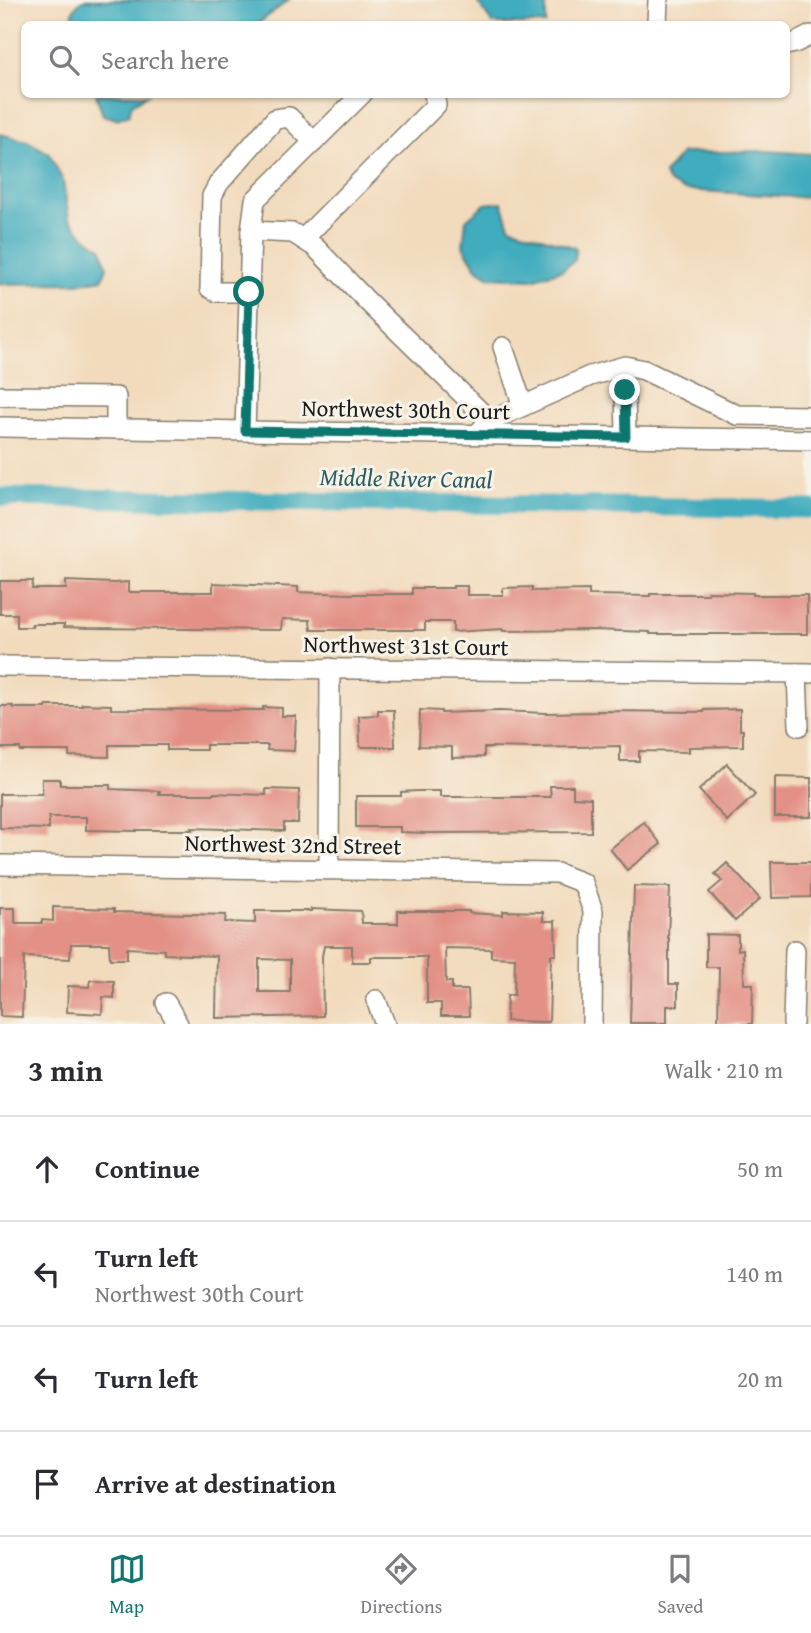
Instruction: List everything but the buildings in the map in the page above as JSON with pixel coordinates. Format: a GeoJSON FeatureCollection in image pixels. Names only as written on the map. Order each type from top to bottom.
{"type":"FeatureCollection","features":[{"type":"Feature","properties":{"kind":"street"},"geometry":{"type":"LineString","coordinates":[[657,21],[658,0]]}},
{"type":"Feature","properties":{"kind":"street"},"geometry":{"type":"LineString","coordinates":[[790,44],[811,35]]}},
{"type":"Feature","properties":{"kind":"street"},"geometry":{"type":"LineString","coordinates":[[245,431],[251,231],[255,200],[358,98]]}},
{"type":"Feature","properties":{"kind":"street"},"geometry":{"type":"LineString","coordinates":[[303,239],[436,105],[435,98]]}},
{"type":"Feature","properties":{"kind":"street"},"geometry":{"type":"LineString","coordinates":[[249,292],[217,292],[211,288],[212,196],[219,183],[275,119],[289,117],[314,142]]}},
{"type":"Feature","properties":{"kind":"street"},"geometry":{"type":"LineString","coordinates":[[251,231],[293,233],[315,247],[484,428],[523,406],[590,376],[625,366],[644,370],[737,415],[811,416]]}},
{"type":"Feature","properties":{"kind":"street"},"geometry":{"type":"LineString","coordinates":[[502,347],[523,406]]}},
{"type":"Feature","properties":{"kind":"street"},"geometry":{"type":"LineString","coordinates":[[625,390],[626,437]]}},
{"type":"Feature","properties":{"kind":"street"},"geometry":{"type":"LineString","coordinates":[[0,396],[116,397],[116,429]]}},
{"type":"Feature","properties":{"kind":"street","name":"Northwest 30th Court"},"geometry":{"type":"LineString","coordinates":[[0,427],[245,431],[484,428],[626,437],[811,440]]}},
{"type":"Feature","properties":{"kind":"street","name":"Northwest 31st Court"},"geometry":{"type":"LineString","coordinates":[[0,666],[804,673]]}},
{"type":"Feature","properties":{"kind":"street"},"geometry":{"type":"LineString","coordinates":[[329,869],[330,668]]}},
{"type":"Feature","properties":{"kind":"street"},"geometry":{"type":"LineString","coordinates":[[799,726],[804,673]]}},
{"type":"Feature","properties":{"kind":"street","name":"Northwest 32nd Street"},"geometry":{"type":"LineString","coordinates":[[0,865],[557,873],[583,883],[593,911],[592,1024]]}},
{"type":"Feature","properties":{"kind":"street"},"geometry":{"type":"LineString","coordinates":[[793,1024],[795,950]]}},
{"type":"Feature","properties":{"kind":"street"},"geometry":{"type":"LineString","coordinates":[[376,1000],[385,1024]]}},
{"type":"Feature","properties":{"kind":"street"},"geometry":{"type":"LineString","coordinates":[[166,1003],[178,1024]]}},
{"type":"Feature","properties":{"kind":"water"},"geometry":{"type":"Polygon","coordinates":[[[83,0],[289,0],[261,21],[72,21],[77,5],[83,0]]]}},
{"type":"Feature","properties":{"kind":"water"},"geometry":{"type":"Polygon","coordinates":[[[476,0],[546,0],[546,21],[491,21],[476,0]]]}},
{"type":"Feature","properties":{"kind":"water"},"geometry":{"type":"Polygon","coordinates":[[[97,98],[142,98],[132,104],[129,115],[116,119],[103,115],[97,98]]]}},
{"type":"Feature","properties":{"kind":"water"},"geometry":{"type":"Polygon","coordinates":[[[0,134],[27,141],[49,153],[63,181],[69,219],[83,235],[102,249],[107,268],[102,279],[77,283],[0,284],[0,134]]]}},
{"type":"Feature","properties":{"kind":"water"},"geometry":{"type":"Polygon","coordinates":[[[766,151],[811,154],[811,198],[684,190],[669,183],[664,174],[682,153],[766,151]]]}},
{"type":"Feature","properties":{"kind":"water"},"geometry":{"type":"Polygon","coordinates":[[[502,202],[510,227],[576,248],[575,260],[562,270],[532,279],[490,277],[477,269],[463,246],[466,220],[485,204],[502,202]]]}},
{"type":"Feature","properties":{"kind":"waterway","name":"Middle River Canal"},"geometry":{"type":"LineString","coordinates":[[0,497],[811,509]]}},
{"type":"Feature","properties":{"kind":"route"},"geometry":{"type":"LineString","coordinates":[[249,292],[245,431],[626,437],[625,390]]}}]}
